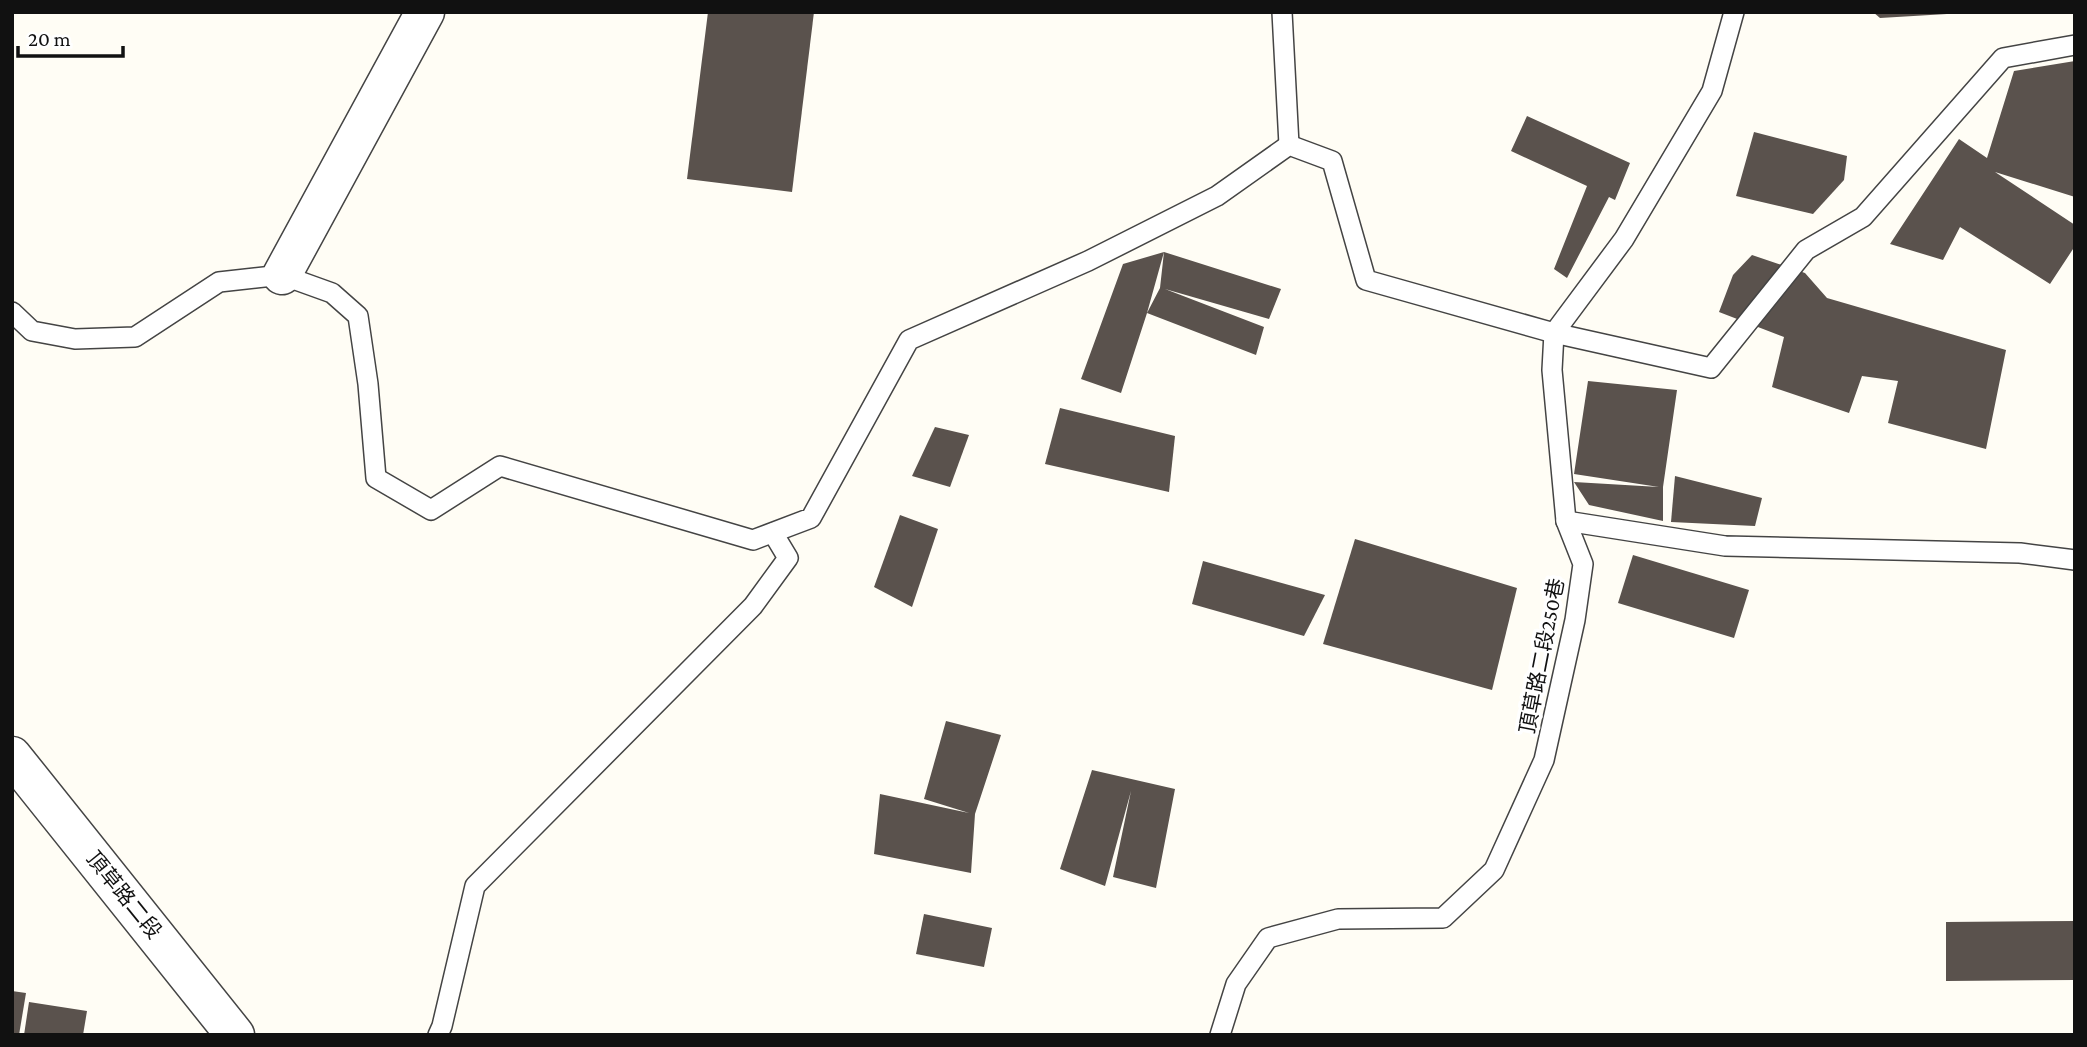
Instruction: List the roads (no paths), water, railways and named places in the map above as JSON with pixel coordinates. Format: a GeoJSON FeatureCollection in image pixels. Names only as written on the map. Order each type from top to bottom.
{"type":"FeatureCollection","features":[{"type":"Feature","properties":{"kind":"street"},"geometry":{"type":"LineString","coordinates":[[282,275],[425,12]]}},
{"type":"Feature","properties":{"kind":"street","name":"頂草路二段"},"geometry":{"type":"LineString","coordinates":[[12,756],[235,1035]]}},
{"type":"Feature","properties":{"kind":"lane"},"geometry":{"type":"LineString","coordinates":[[1282,12],[1289,145]]}},
{"type":"Feature","properties":{"kind":"lane"},"geometry":{"type":"LineString","coordinates":[[1554,333],[1624,239],[1712,91],[1734,12]]}},
{"type":"Feature","properties":{"kind":"lane"},"geometry":{"type":"LineString","coordinates":[[1289,145],[1332,161],[1366,281],[1554,333],[1711,368],[1806,250],[1863,218],[2003,58],[2075,45]]}},
{"type":"Feature","properties":{"kind":"lane"},"geometry":{"type":"LineString","coordinates":[[12,313],[32,331],[75,340],[135,337],[219,282],[282,275],[332,293],[358,316],[368,384],[376,478],[431,510],[500,466],[753,540],[811,518],[909,340],[1088,261],[1217,196],[1289,145]]}},
{"type":"Feature","properties":{"kind":"lane","name":"頂草路二段250巷"},"geometry":{"type":"LineString","coordinates":[[1220,1035],[1236,984],[1268,939],[1338,919],[1443,918],[1494,870],[1544,760],[1575,621],[1583,564],[1566,521],[1552,370],[1554,333]]}},
{"type":"Feature","properties":{"kind":"lane"},"geometry":{"type":"LineString","coordinates":[[1566,521],[1725,546],[2020,553],[2075,561]]}},
{"type":"Feature","properties":{"kind":"lane"},"geometry":{"type":"LineString","coordinates":[[438,1035],[475,886],[753,606],[788,558],[773,533]]}}]}
